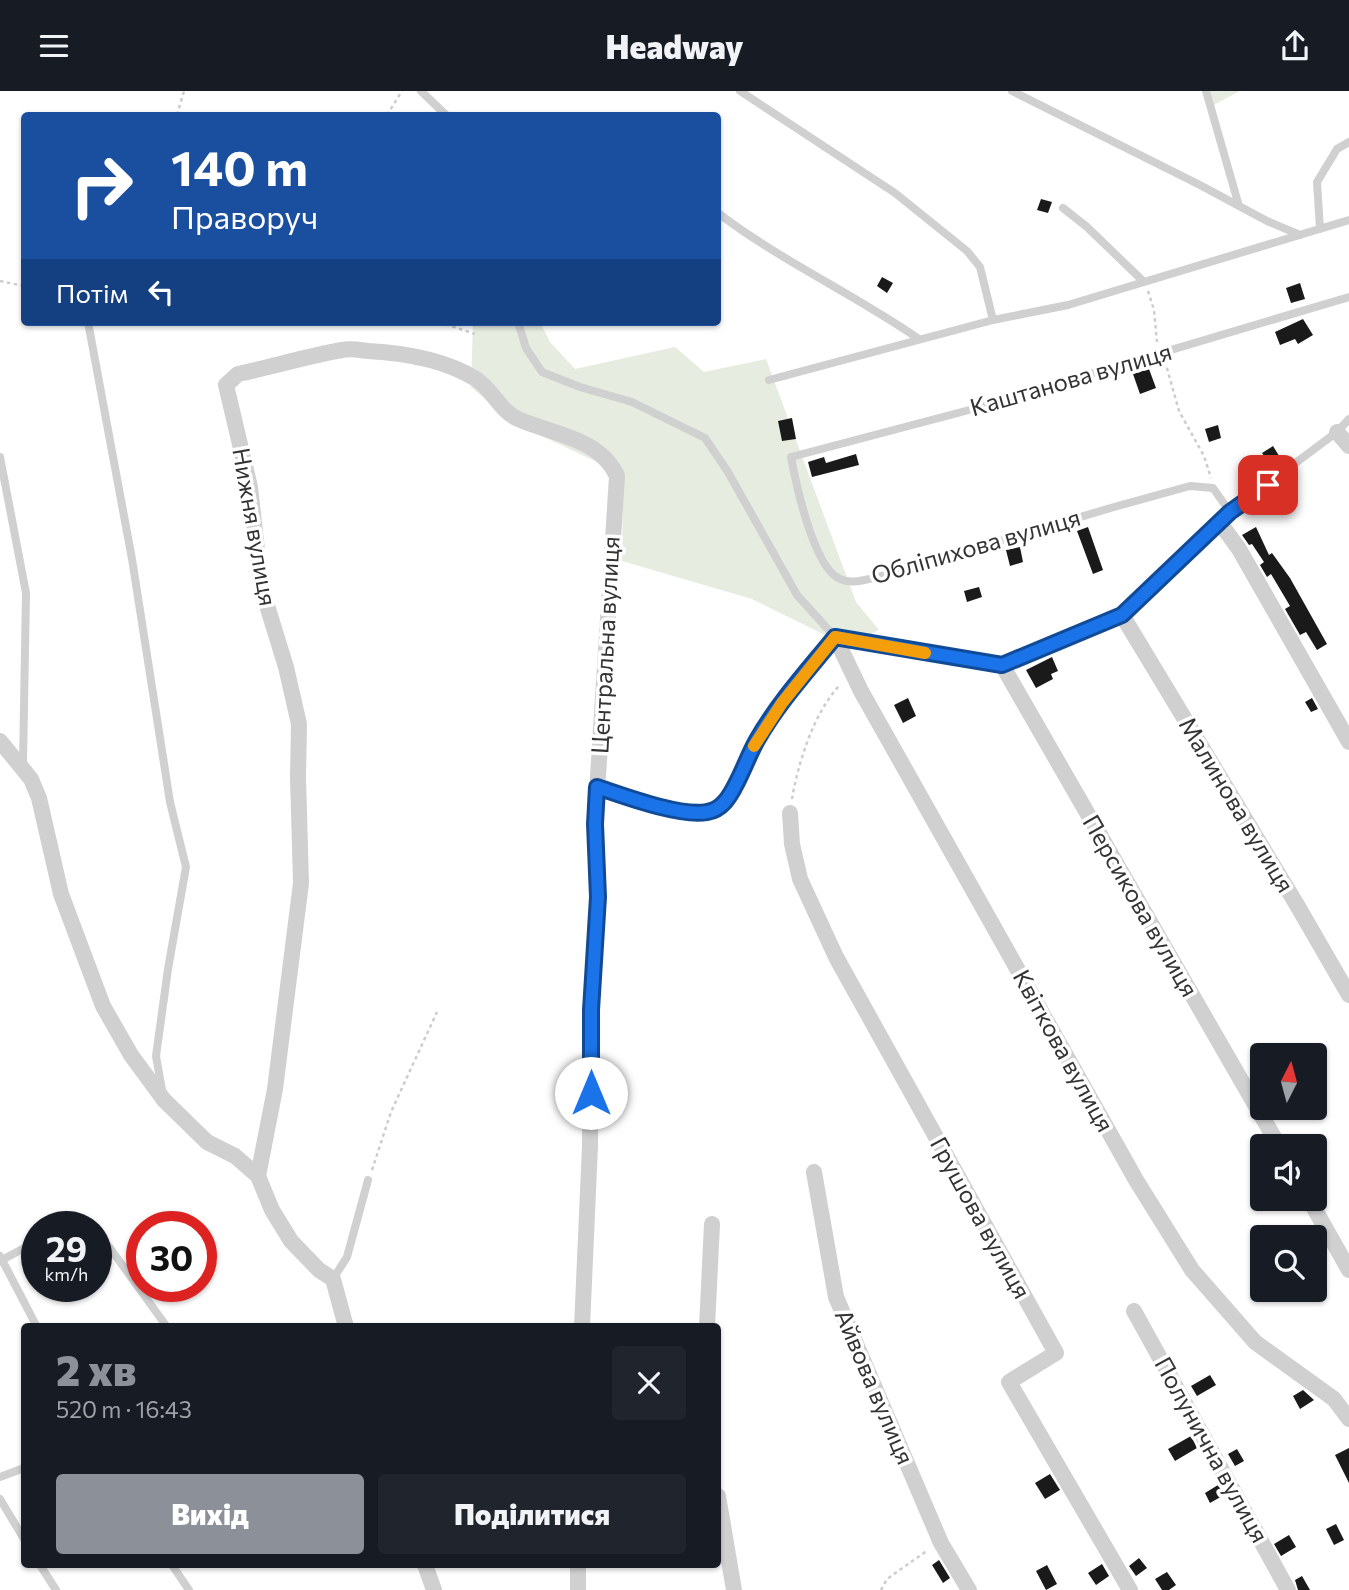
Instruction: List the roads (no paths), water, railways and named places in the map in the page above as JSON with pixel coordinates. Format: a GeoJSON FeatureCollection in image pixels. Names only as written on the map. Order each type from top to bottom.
{"type":"FeatureCollection","features":[{"type":"Feature","properties":{"kind":"street","name":"Нижня вулиця"},"geometry":{"type":"LineString","coordinates":[[258,1176],[275,1089],[301,883],[299,724],[286,667],[261,586],[250,487],[226,385],[238,374],[344,349],[398,353],[436,361],[477,380],[501,407],[516,418],[574,439],[594,450],[612,465],[617,476],[614,510]]}},
{"type":"Feature","properties":{"kind":"street"},"geometry":{"type":"LineString","coordinates":[[1337,432],[1349,446]]}},
{"type":"Feature","properties":{"kind":"street","name":"Центральна вулиця"},"geometry":{"type":"LineString","coordinates":[[582,1323],[590,1146],[591,1010],[598,897],[595,824],[614,510]]}},
{"type":"Feature","properties":{"kind":"street"},"geometry":{"type":"LineString","coordinates":[[1225,517],[1239,549],[1349,741]]}},
{"type":"Feature","properties":{"kind":"street","name":"Малинова вулиця"},"geometry":{"type":"LineString","coordinates":[[1122,615],[1349,995]]}},
{"type":"Feature","properties":{"kind":"street","name":"Квіткова вулиця"},"geometry":{"type":"LineString","coordinates":[[835,637],[852,673],[1136,1180],[1192,1270],[1255,1342],[1334,1399],[1349,1419]]}},
{"type":"Feature","properties":{"kind":"street","name":"Персикова вулиця"},"geometry":{"type":"LineString","coordinates":[[1002,665],[1272,1134]]}},
{"type":"Feature","properties":{"kind":"street"},"geometry":{"type":"LineString","coordinates":[[0,740],[22,767],[39,798],[61,894],[103,1006],[131,1055],[164,1100],[207,1142],[235,1156],[258,1176],[272,1210],[291,1241],[319,1270],[333,1279],[345,1323]]}},
{"type":"Feature","properties":{"kind":"street","name":"Грушова вулиця"},"geometry":{"type":"LineString","coordinates":[[790,813],[792,844],[800,879],[836,957],[1056,1353],[1009,1382],[1130,1590]]}},
{"type":"Feature","properties":{"kind":"street","name":"Айвова вулиця"},"geometry":{"type":"LineString","coordinates":[[814,1172],[836,1297],[941,1543],[969,1590]]}},
{"type":"Feature","properties":{"kind":"street"},"geometry":{"type":"LineString","coordinates":[[1316,1211],[1349,1270]]}},
{"type":"Feature","properties":{"kind":"street"},"geometry":{"type":"LineString","coordinates":[[707,1323],[712,1224]]}},
{"type":"Feature","properties":{"kind":"street","name":"Полунична вулиця"},"geometry":{"type":"LineString","coordinates":[[1134,1311],[1288,1590]]}},
{"type":"Feature","properties":{"kind":"street"},"geometry":{"type":"LineString","coordinates":[[721,1514],[734,1590]]}},
{"type":"Feature","properties":{"kind":"street"},"geometry":{"type":"LineString","coordinates":[[426,1568],[434,1590]]}},
{"type":"Feature","properties":{"kind":"street"},"geometry":{"type":"LineString","coordinates":[[578,1568],[578,1590]]}},
{"type":"Feature","properties":{"kind":"lane"},"geometry":{"type":"LineString","coordinates":[[421,91],[443,112]]}},
{"type":"Feature","properties":{"kind":"lane"},"geometry":{"type":"LineString","coordinates":[[1012,91],[1300,235]]}},
{"type":"Feature","properties":{"kind":"lane"},"geometry":{"type":"LineString","coordinates":[[1206,91],[1239,206]]}},
{"type":"Feature","properties":{"kind":"lane"},"geometry":{"type":"LineString","coordinates":[[745,92],[895,193],[967,251],[980,267],[993,320]]}},
{"type":"Feature","properties":{"kind":"lane"},"geometry":{"type":"LineString","coordinates":[[1320,229],[1317,182],[1337,149],[1349,142]]}},
{"type":"Feature","properties":{"kind":"lane"},"geometry":{"type":"LineString","coordinates":[[1063,208],[1087,227],[1144,282]]}},
{"type":"Feature","properties":{"kind":"lane"},"geometry":{"type":"LineString","coordinates":[[721,215],[781,257],[919,339]]}},
{"type":"Feature","properties":{"kind":"lane"},"geometry":{"type":"LineString","coordinates":[[769,380],[993,320],[1068,305],[1349,220]]}},
{"type":"Feature","properties":{"kind":"lane","name":"Каштанова вулиця"},"geometry":{"type":"LineString","coordinates":[[791,457],[973,409],[1349,297]]}},
{"type":"Feature","properties":{"kind":"lane"},"geometry":{"type":"LineString","coordinates":[[89,326],[132,559],[170,802],[186,867],[156,1056],[164,1100]]}},
{"type":"Feature","properties":{"kind":"lane"},"geometry":{"type":"LineString","coordinates":[[519,326],[526,348],[542,372],[580,387],[632,402],[705,438],[728,471],[797,595],[835,637],[1002,665],[1122,615],[1225,517],[1337,432],[1349,419]]}},
{"type":"Feature","properties":{"kind":"lane"},"geometry":{"type":"LineString","coordinates":[[0,457],[26,593],[22,767]]}},
{"type":"Feature","properties":{"kind":"lane","name":"Обліпихова вулиця"},"geometry":{"type":"LineString","coordinates":[[791,457],[798,495],[817,551],[837,577],[854,582],[1190,486],[1213,488],[1225,517]]}},
{"type":"Feature","properties":{"kind":"lane"},"geometry":{"type":"LineString","coordinates":[[597,787],[659,806],[699,813],[720,807],[730,796],[757,740],[782,703],[835,637]]}},
{"type":"Feature","properties":{"kind":"lane"},"geometry":{"type":"LineString","coordinates":[[333,1279],[348,1257],[368,1180]]}},
{"type":"Feature","properties":{"kind":"lane"},"geometry":{"type":"LineString","coordinates":[[21,1249],[1,1258],[35,1323]]}},
{"type":"Feature","properties":{"kind":"lane"},"geometry":{"type":"LineString","coordinates":[[112,1251],[164,1323]]}},
{"type":"Feature","properties":{"kind":"lane"},"geometry":{"type":"LineString","coordinates":[[0,1477],[21,1469]]}},
{"type":"Feature","properties":{"kind":"lane"},"geometry":{"type":"LineString","coordinates":[[0,1499],[21,1534]]}},
{"type":"Feature","properties":{"kind":"lane"},"geometry":{"type":"LineString","coordinates":[[42,1568],[56,1590]]}},
{"type":"Feature","properties":{"kind":"lane"},"geometry":{"type":"LineString","coordinates":[[174,1568],[189,1590]]}}]}
